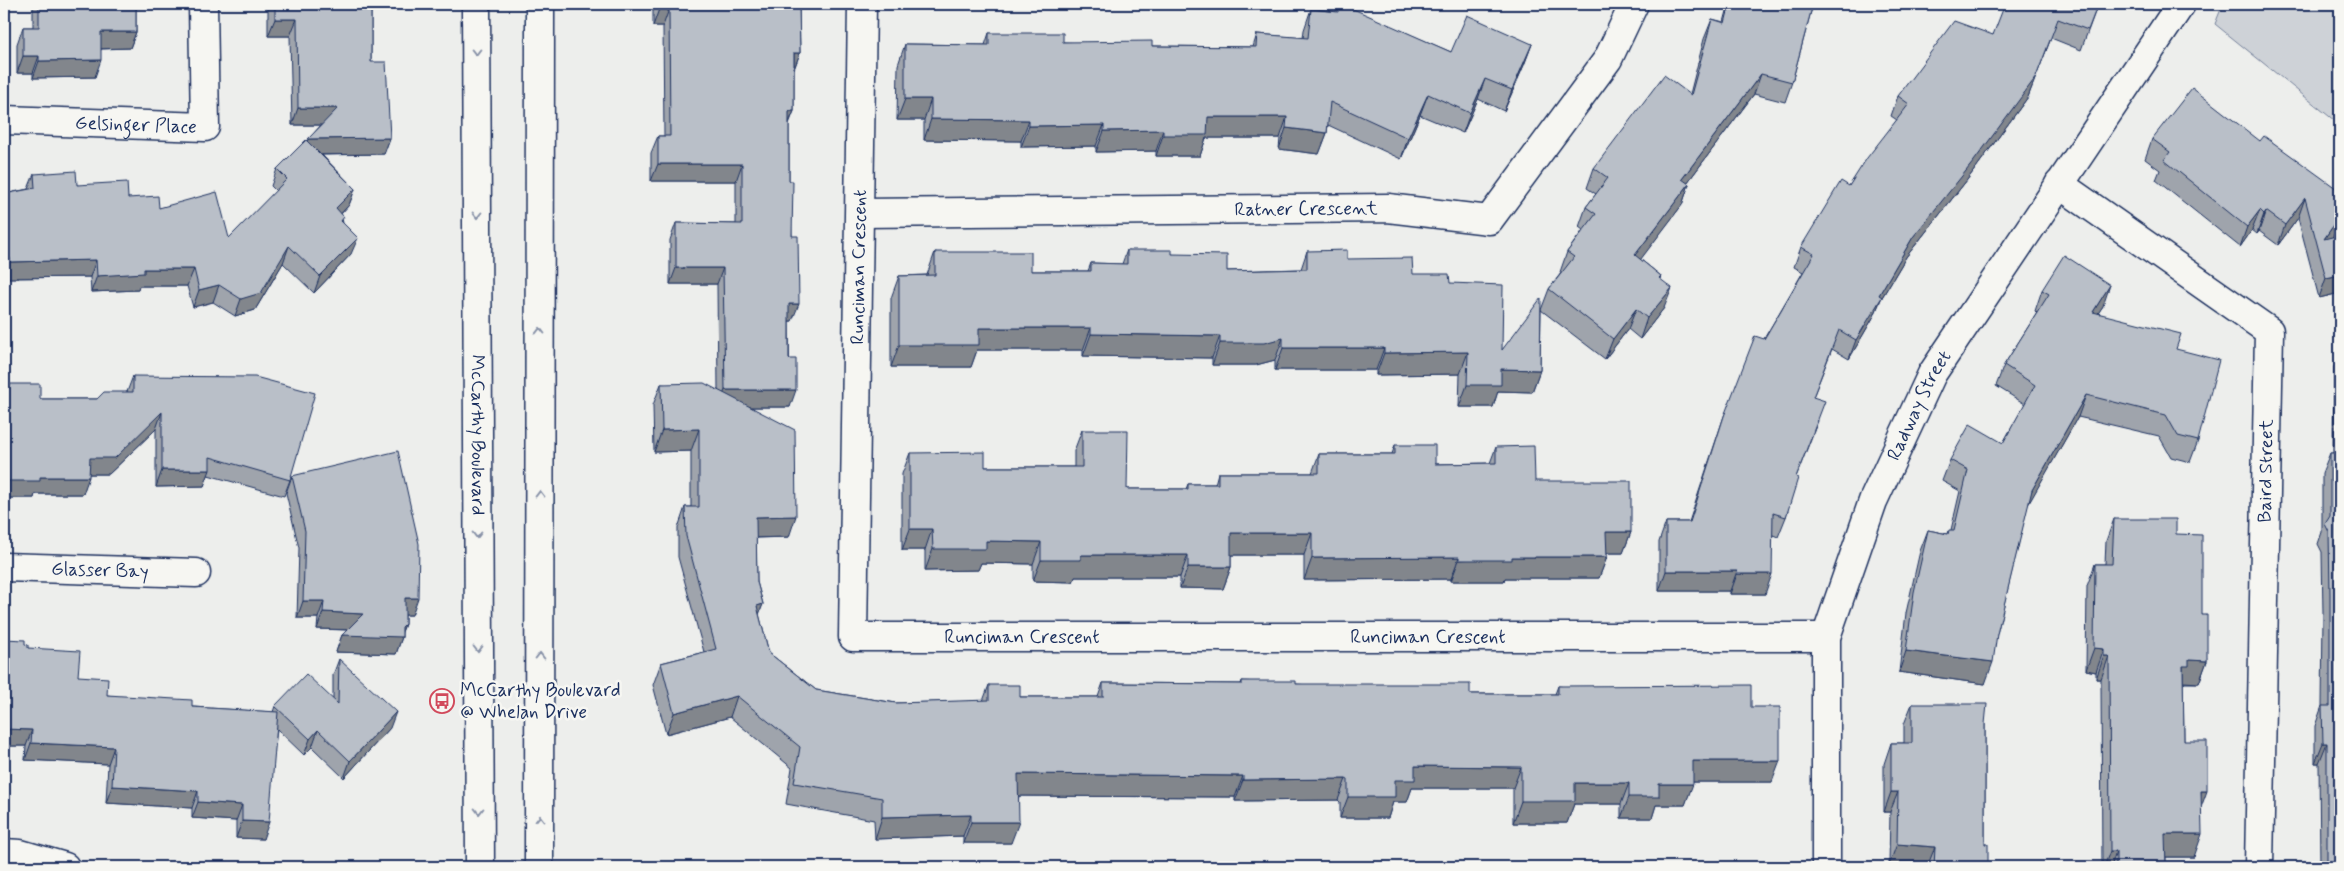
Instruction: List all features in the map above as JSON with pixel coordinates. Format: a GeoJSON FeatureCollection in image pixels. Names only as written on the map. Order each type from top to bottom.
{"type":"FeatureCollection","features":[{"type":"Feature","properties":{"kind":"street","name":"Gelsinger Place"},"geometry":{"type":"LineString","coordinates":[[4,120],[205,128],[203,4]]}},
{"type":"Feature","properties":{"kind":"street","name":"McCarthy Boulevard"},"geometry":{"type":"LineString","coordinates":[[476,4],[480,867]]}},
{"type":"Feature","properties":{"kind":"street"},"geometry":{"type":"LineString","coordinates":[[540,4],[540,867]]}},
{"type":"Feature","properties":{"kind":"street","name":"Runciman Crescent"},"geometry":{"type":"LineString","coordinates":[[862,4],[853,637],[1826,637]]}},
{"type":"Feature","properties":{"kind":"street","name":"Ratner Crescent"},"geometry":{"type":"LineString","coordinates":[[860,212],[1388,208],[1489,220],[1608,59],[1634,4]]}},
{"type":"Feature","properties":{"kind":"street","name":"Radway Street"},"geometry":{"type":"LineString","coordinates":[[1826,867],[1826,637],[1873,501],[1932,374],[2180,4]]}},
{"type":"Feature","properties":{"kind":"street","name":"Baird Street"},"geometry":{"type":"LineString","coordinates":[[2059,184],[2269,331],[2259,867]]}},
{"type":"Feature","properties":{"kind":"street","name":"Glasser Bay"},"geometry":{"type":"LineString","coordinates":[[4,568],[196,573]]}},
{"type":"Feature","properties":{"kind":"street"},"geometry":{"type":"LineString","coordinates":[[4,852],[20,854],[66,867]]}},
{"type":"Feature","properties":{"kind":"shaded area"},"geometry":{"type":"Polygon","coordinates":[[[2223,4],[2340,4],[2340,125],[2215,24],[2223,4]]]}},
{"type":"Feature","properties":{"kind":"building"},"geometry":{"type":"Polygon","coordinates":[[[39,4],[136,4],[136,32],[101,32],[101,60],[39,61],[39,56],[23,56],[23,27],[39,27],[39,4]]]}},
{"type":"Feature","properties":{"kind":"building"},"geometry":{"type":"Polygon","coordinates":[[[275,4],[371,4],[371,62],[386,62],[390,138],[308,139],[338,108],[298,108],[297,19],[275,19],[275,4]]]}},
{"type":"Feature","properties":{"kind":"building"},"geometry":{"type":"Polygon","coordinates":[[[659,4],[799,4],[800,53],[794,53],[794,111],[789,111],[789,181],[793,181],[792,236],[798,236],[799,304],[789,304],[789,359],[796,359],[796,390],[725,390],[723,268],[676,268],[676,223],[742,224],[742,164],[658,164],[658,136],[670,136],[669,9],[659,9],[659,4]]]}},
{"type":"Feature","properties":{"kind":"building"},"geometry":{"type":"Polygon","coordinates":[[[1339,4],[1451,52],[1467,15],[1532,44],[1512,90],[1485,79],[1470,113],[1428,94],[1408,138],[1330,102],[1327,133],[1286,128],[1287,117],[1208,117],[1207,135],[1163,135],[1163,130],[1104,131],[1104,125],[1029,126],[1029,120],[931,119],[931,99],[905,99],[905,44],[989,45],[989,33],[1063,33],[1063,42],[1152,41],[1152,46],[1256,47],[1257,34],[1308,38],[1311,9],[1338,12],[1339,4]]]}},
{"type":"Feature","properties":{"kind":"building"},"geometry":{"type":"Polygon","coordinates":[[[1730,4],[1813,4],[1792,82],[1761,74],[1682,179],[1689,184],[1635,255],[1661,276],[1659,278],[1672,288],[1647,318],[1636,309],[1613,339],[1549,289],[1574,257],[1567,252],[1596,214],[1586,207],[1608,178],[1594,168],[1664,75],[1691,95],[1712,19],[1725,23],[1730,4]]]}},
{"type":"Feature","properties":{"kind":"building"},"geometry":{"type":"Polygon","coordinates":[[[2005,4],[2098,4],[2088,30],[2058,19],[2036,77],[1974,161],[1913,237],[1879,295],[1882,297],[1856,340],[1839,330],[1813,397],[1825,401],[1796,477],[1798,478],[1786,517],[1773,513],[1772,574],[1737,574],[1737,571],[1666,571],[1666,522],[1690,522],[1724,416],[1755,336],[1764,339],[1814,254],[1801,247],[1841,181],[1849,186],[1867,158],[1909,104],[1898,96],[1954,21],[1993,35],[2005,4]]]}},
{"type":"Feature","properties":{"kind":"building"},"geometry":{"type":"Polygon","coordinates":[[[2192,88],[2260,141],[2264,136],[2340,191],[2340,216],[2324,239],[2340,235],[2340,275],[2326,278],[2305,198],[2285,225],[2266,211],[2264,214],[2260,210],[2247,227],[2164,160],[2170,152],[2152,139],[2192,88]]]}},
{"type":"Feature","properties":{"kind":"building"},"geometry":{"type":"Polygon","coordinates":[[[306,140],[355,189],[336,208],[344,217],[341,221],[358,238],[320,276],[289,246],[261,293],[241,299],[219,285],[199,290],[194,269],[144,269],[144,273],[97,276],[96,260],[10,262],[10,258],[4,259],[4,194],[35,188],[34,174],[76,171],[77,185],[127,182],[128,198],[158,196],[159,208],[217,192],[229,238],[287,179],[277,169],[306,140]]]}},
{"type":"Feature","properties":{"kind":"building"},"geometry":{"type":"Polygon","coordinates":[[[1127,250],[1172,250],[1172,254],[1227,255],[1227,271],[1307,269],[1307,251],[1347,250],[1347,259],[1412,258],[1413,274],[1449,274],[1450,283],[1503,285],[1502,350],[1541,298],[1540,370],[1501,369],[1501,385],[1467,385],[1468,352],[1384,353],[1384,348],[1283,348],[1283,338],[1264,343],[1220,343],[1220,336],[1091,334],[1091,328],[979,328],[979,345],[899,345],[899,276],[935,275],[935,252],[1031,252],[1031,271],[1091,271],[1091,263],[1127,264],[1127,250]]]}},
{"type":"Feature","properties":{"kind":"building"},"geometry":{"type":"Polygon","coordinates":[[[2064,255],[2110,285],[2093,312],[2181,334],[2176,349],[2219,360],[2198,441],[2178,436],[2166,415],[2086,395],[2032,490],[1997,634],[1993,662],[1906,651],[1914,592],[1928,530],[1948,534],[1949,530],[1954,530],[1968,470],[1950,460],[1970,424],[2003,443],[2035,385],[2004,365],[2049,294],[2042,290],[2064,255]]]}},
{"type":"Feature","properties":{"kind":"building"},"geometry":{"type":"Polygon","coordinates":[[[133,376],[255,377],[315,393],[290,480],[210,457],[210,470],[162,470],[162,412],[115,458],[90,458],[89,477],[40,477],[40,481],[4,481],[4,384],[40,384],[40,399],[97,399],[104,392],[133,392],[133,376]]]}},
{"type":"Feature","properties":{"kind":"building"},"geometry":{"type":"Polygon","coordinates":[[[704,383],[795,430],[796,516],[756,517],[757,582],[763,604],[757,606],[769,653],[816,690],[896,703],[989,700],[989,685],[1020,685],[1020,697],[1103,697],[1103,683],[1242,684],[1242,681],[1296,681],[1296,684],[1470,684],[1470,694],[1558,694],[1558,686],[1751,685],[1751,707],[1780,707],[1780,761],[1693,761],[1693,784],[1659,784],[1659,797],[1629,797],[1629,783],[1575,783],[1575,801],[1521,801],[1521,767],[1415,766],[1415,780],[1395,780],[1395,797],[1348,797],[1348,780],[1346,779],[1243,780],[1243,776],[1018,774],[1019,822],[971,822],[971,815],[882,817],[882,798],[794,783],[800,747],[737,696],[674,713],[661,663],[716,649],[686,536],[685,507],[699,507],[699,429],[662,430],[661,384],[704,383]]]}},
{"type":"Feature","properties":{"kind":"building"},"geometry":{"type":"Polygon","coordinates":[[[1082,430],[1128,430],[1127,489],[1188,489],[1188,484],[1218,484],[1218,473],[1319,473],[1319,454],[1395,454],[1395,445],[1435,445],[1435,464],[1496,463],[1496,447],[1534,446],[1535,481],[1631,481],[1631,532],[1606,532],[1607,557],[1512,557],[1512,560],[1459,560],[1459,557],[1312,558],[1312,533],[1231,533],[1231,567],[1188,567],[1188,555],[1081,555],[1081,560],[1041,560],[1041,542],[986,541],[986,549],[933,549],[932,529],[910,529],[910,453],[985,452],[985,467],[1082,467],[1082,430]]]}},
{"type":"Feature","properties":{"kind":"building"},"geometry":{"type":"Polygon","coordinates":[[[398,451],[419,544],[418,598],[405,598],[405,624],[402,627],[402,637],[342,635],[363,614],[323,612],[324,601],[303,601],[305,531],[292,476],[398,451]]]}},
{"type":"Feature","properties":{"kind":"building"},"geometry":{"type":"Polygon","coordinates":[[[2330,453],[2340,453],[2340,867],[2327,867],[2327,743],[2323,743],[2322,706],[2330,706],[2330,594],[2329,532],[2325,524],[2330,516],[2330,453]]]}},
{"type":"Feature","properties":{"kind":"building"},"geometry":{"type":"Polygon","coordinates":[[[2114,519],[2176,519],[2176,534],[2202,535],[2202,615],[2207,615],[2207,661],[2189,660],[2189,666],[2183,666],[2184,741],[2207,741],[2207,791],[2201,791],[2202,834],[2165,834],[2166,867],[2116,867],[2116,851],[2110,851],[2109,656],[2104,656],[2104,649],[2094,648],[2095,564],[2112,564],[2114,519]]]}},
{"type":"Feature","properties":{"kind":"building"},"geometry":{"type":"Polygon","coordinates":[[[4,639],[25,640],[28,648],[80,651],[78,676],[108,678],[107,695],[192,700],[192,707],[278,712],[269,822],[242,821],[242,805],[198,802],[198,791],[112,786],[114,747],[31,743],[32,730],[4,729],[4,639]]]}},
{"type":"Feature","properties":{"kind":"building"},"geometry":{"type":"Polygon","coordinates":[[[339,659],[396,712],[350,761],[318,730],[310,739],[275,706],[306,674],[338,704],[339,659]]]}},
{"type":"Feature","properties":{"kind":"building"},"geometry":{"type":"Polygon","coordinates":[[[1912,704],[1987,704],[1985,724],[1985,844],[1988,844],[1988,867],[1934,867],[1935,847],[1897,844],[1898,792],[1891,792],[1891,743],[1912,743],[1912,704]]]}},
{"type":"Feature","properties":{"kind":"place","name":"McCarthy Boulevard @ Whelan Drive"},"geometry":{"type":"Point","coordinates":[442,701]}}]}
